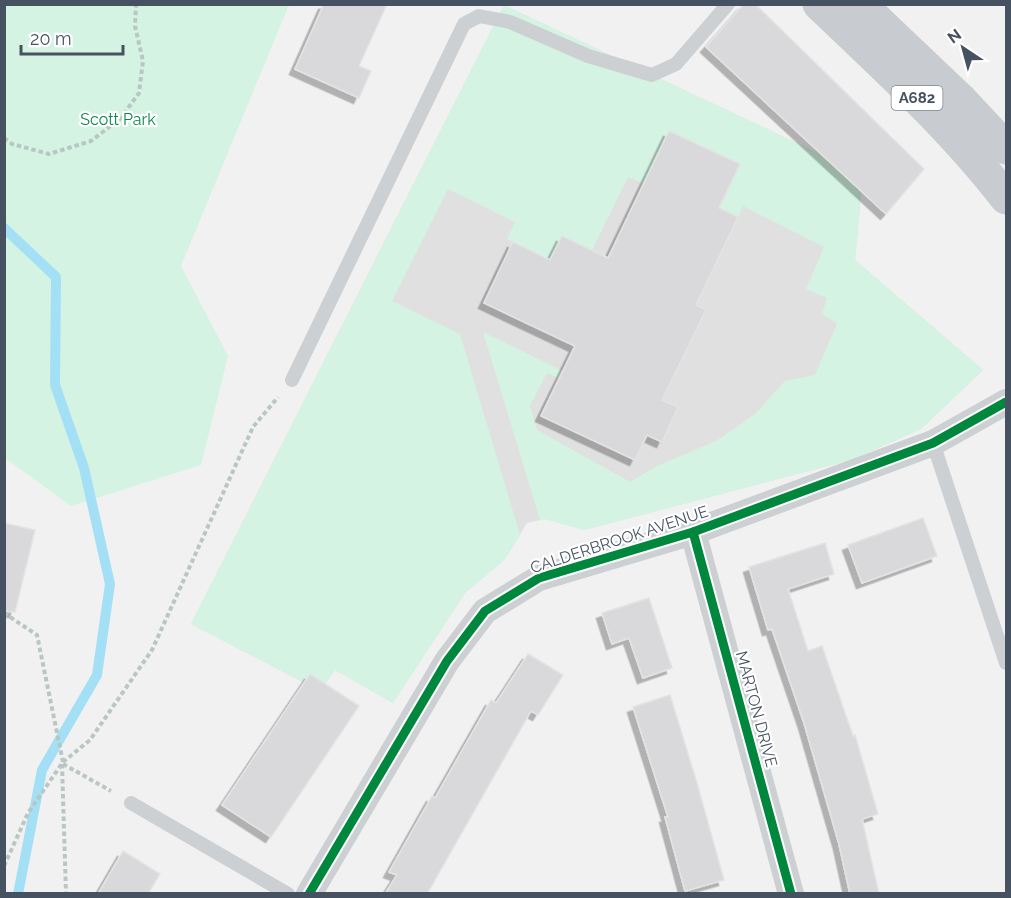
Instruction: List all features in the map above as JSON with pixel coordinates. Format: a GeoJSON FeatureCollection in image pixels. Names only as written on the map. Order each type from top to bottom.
{"type":"FeatureCollection","features":[{"type":"Feature","properties":{"kind":"main road","name":"A682"},"geometry":{"type":"LineString","coordinates":[[819,4],[931,112],[977,160],[1006,198]]}},
{"type":"Feature","properties":{"kind":"main road","name":"A682"},"geometry":{"type":"LineString","coordinates":[[860,4],[962,101],[1006,148]]}},
{"type":"Feature","properties":{"kind":"street","name":"CALDERBROOK AVENUE"},"geometry":{"type":"LineString","coordinates":[[309,894],[447,661],[485,611],[539,578],[693,532],[933,443],[1006,402]]}},
{"type":"Feature","properties":{"kind":"street","name":"MARTON DRIVE"},"geometry":{"type":"LineString","coordinates":[[693,532],[791,894]]}},
{"type":"Feature","properties":{"kind":"lane"},"geometry":{"type":"LineString","coordinates":[[292,380],[464,24],[479,16],[510,22],[588,56],[652,75],[676,64],[728,4]]}},
{"type":"Feature","properties":{"kind":"lane"},"geometry":{"type":"LineString","coordinates":[[933,443],[1006,663]]}},
{"type":"Feature","properties":{"kind":"lane"},"geometry":{"type":"LineString","coordinates":[[131,803],[288,894]]}},
{"type":"Feature","properties":{"kind":"path"},"geometry":{"type":"LineString","coordinates":[[4,138],[12,144],[49,154],[91,141],[121,118],[139,93],[143,61],[135,26],[136,4]]}},
{"type":"Feature","properties":{"kind":"path"},"geometry":{"type":"LineString","coordinates":[[4,866],[28,813],[63,763],[90,740],[152,650],[253,427],[292,380]]}},
{"type":"Feature","properties":{"kind":"path"},"geometry":{"type":"LineString","coordinates":[[4,613],[37,635],[63,763],[66,894]]}},
{"type":"Feature","properties":{"kind":"path"},"geometry":{"type":"LineString","coordinates":[[63,763],[131,803]]}},
{"type":"Feature","properties":{"kind":"shaded area"},"geometry":{"type":"Polygon","coordinates":[[[504,5],[863,174],[855,260],[983,370],[921,429],[851,460],[584,530],[545,519],[527,523],[505,559],[465,593],[393,703],[335,670],[320,691],[191,624],[504,5]]]}},
{"type":"Feature","properties":{"kind":"green space","name":"Scott Park"},"geometry":{"type":"Polygon","coordinates":[[[5,4],[289,5],[181,266],[228,356],[201,465],[71,506],[5,458],[5,4]]]}},
{"type":"Feature","properties":{"kind":"green space"},"geometry":{"type":"Polygon","coordinates":[[[504,5],[863,174],[855,260],[983,370],[921,429],[851,460],[584,530],[545,519],[540,520],[483,332],[573,376],[569,383],[547,373],[530,406],[537,430],[630,482],[657,466],[716,441],[755,414],[785,381],[815,375],[837,324],[822,314],[827,298],[806,289],[824,247],[743,206],[738,217],[719,208],[740,164],[669,131],[643,183],[628,177],[592,250],[562,236],[550,260],[507,239],[515,222],[448,189],[392,301],[460,334],[520,535],[505,559],[465,593],[393,703],[335,670],[320,691],[191,624],[504,5]]]}},
{"type":"Feature","properties":{"kind":"building"},"geometry":{"type":"Polygon","coordinates":[[[324,4],[387,4],[359,66],[371,71],[359,98],[295,69],[324,4]]]}},
{"type":"Feature","properties":{"kind":"building"},"geometry":{"type":"Polygon","coordinates":[[[744,4],[755,4],[924,169],[886,214],[706,47],[744,4]]]}},
{"type":"Feature","properties":{"kind":"building"},"geometry":{"type":"Polygon","coordinates":[[[669,131],[740,164],[719,208],[738,217],[696,305],[706,310],[662,400],[678,407],[662,442],[647,435],[635,460],[541,416],[575,346],[484,303],[513,242],[550,260],[562,236],[608,258],[669,131]]]}},
{"type":"Feature","properties":{"kind":"building"},"geometry":{"type":"Polygon","coordinates":[[[923,518],[937,556],[862,583],[848,545],[923,518]]]}},
{"type":"Feature","properties":{"kind":"building"},"geometry":{"type":"Polygon","coordinates":[[[4,523],[35,530],[15,612],[4,611],[4,523]]]}},
{"type":"Feature","properties":{"kind":"building"},"geometry":{"type":"Polygon","coordinates":[[[825,543],[834,574],[788,589],[808,651],[822,646],[853,736],[855,735],[878,814],[862,819],[879,894],[850,894],[839,844],[804,723],[772,629],[768,630],[749,567],[825,543]]]}},
{"type":"Feature","properties":{"kind":"building"},"geometry":{"type":"Polygon","coordinates":[[[649,598],[672,668],[643,678],[629,638],[612,644],[602,613],[649,598]]]}},
{"type":"Feature","properties":{"kind":"building"},"geometry":{"type":"Polygon","coordinates":[[[528,654],[563,675],[538,715],[531,711],[427,894],[385,894],[397,875],[389,872],[432,796],[435,798],[491,700],[496,703],[528,654]]]}},
{"type":"Feature","properties":{"kind":"building"},"geometry":{"type":"Polygon","coordinates":[[[310,674],[359,706],[271,837],[222,805],[310,674]]]}},
{"type":"Feature","properties":{"kind":"building"},"geometry":{"type":"Polygon","coordinates":[[[670,695],[724,880],[685,891],[665,817],[668,817],[633,707],[670,695]]]}},
{"type":"Feature","properties":{"kind":"building"},"geometry":{"type":"Polygon","coordinates":[[[123,851],[160,874],[148,894],[98,894],[123,851]]]}},
{"type":"Feature","properties":{"kind":"waterway"},"geometry":{"type":"LineString","coordinates":[[4,228],[56,277],[55,385],[84,468],[110,584],[97,675],[42,770],[18,894]]}},
{"type":"Feature","properties":{"kind":"cycle path"},"geometry":{"type":"LineString","coordinates":[[309,894],[447,661],[485,611],[539,578],[693,532],[933,443],[1006,402]]}},
{"type":"Feature","properties":{"kind":"cycle path"},"geometry":{"type":"LineString","coordinates":[[693,532],[791,894]]}}]}
